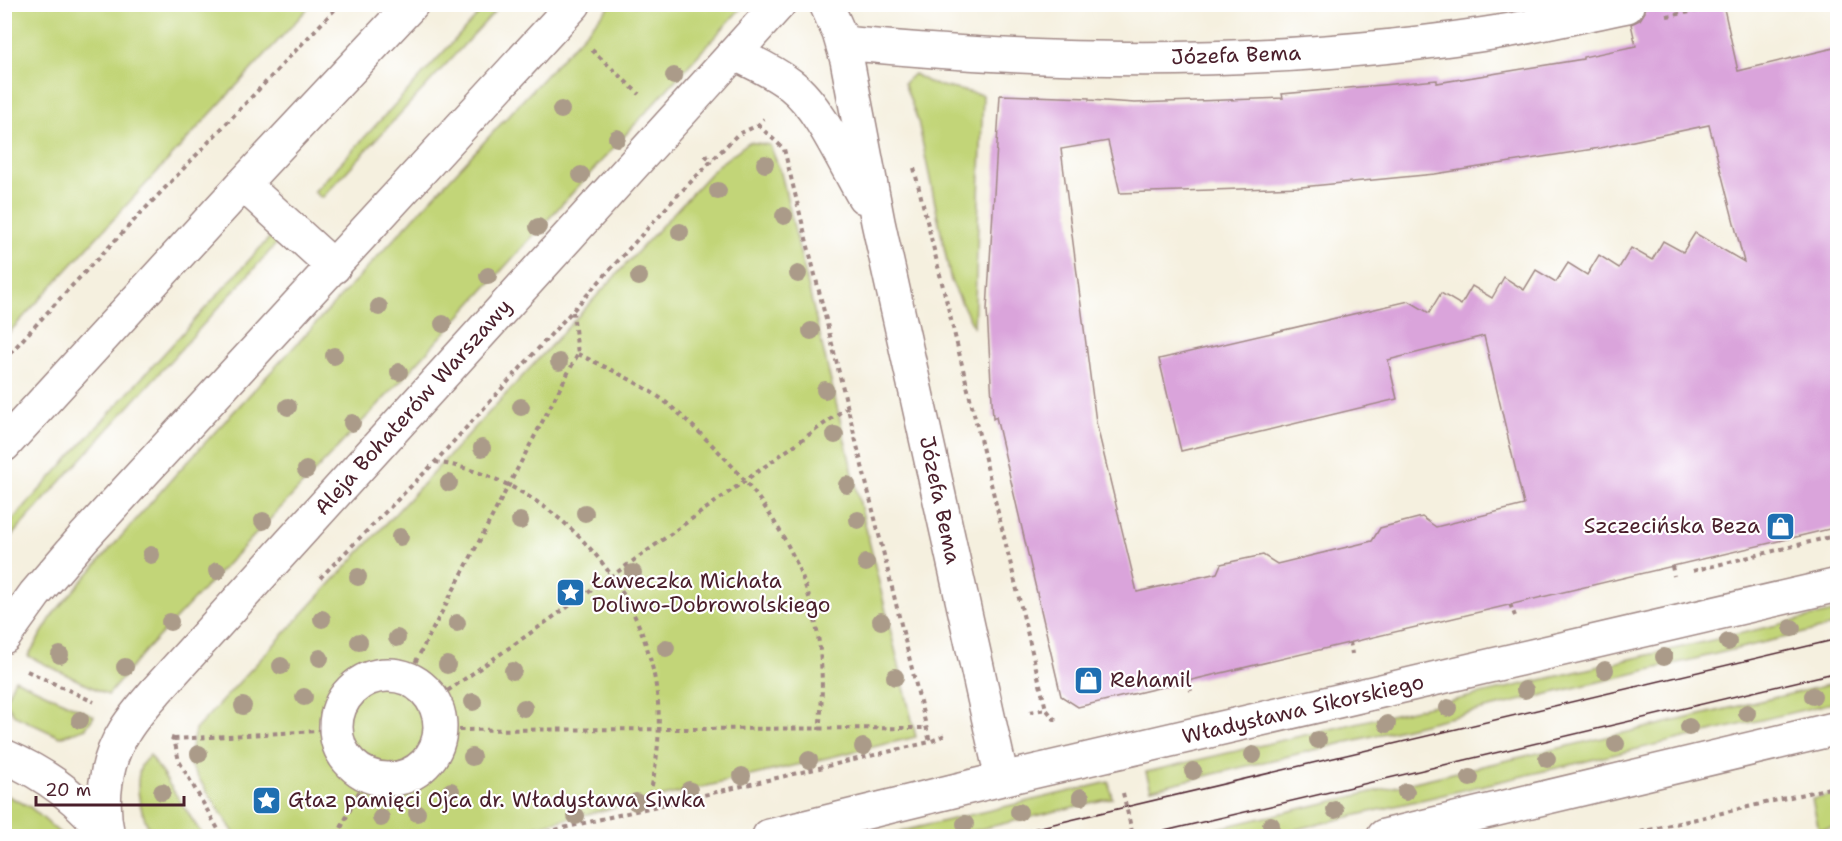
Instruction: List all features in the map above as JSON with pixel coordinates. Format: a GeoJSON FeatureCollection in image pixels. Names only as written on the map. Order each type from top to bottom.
{"type":"FeatureCollection","features":[{"type":"Feature","properties":{"kind":"street"},"geometry":{"type":"LineString","coordinates":[[4,445],[243,184],[412,4]]}},
{"type":"Feature","properties":{"kind":"street"},"geometry":{"type":"LineString","coordinates":[[4,637],[52,572],[574,4]]}},
{"type":"Feature","properties":{"kind":"street","name":"Aleja Bohaterów Warszawy"},"geometry":{"type":"LineString","coordinates":[[108,837],[104,812],[109,769],[117,744],[132,720],[172,673],[779,4]]}},
{"type":"Feature","properties":{"kind":"street","name":"Józefa Bema"},"geometry":{"type":"LineString","coordinates":[[826,4],[843,43],[878,222],[1002,779]]}},
{"type":"Feature","properties":{"kind":"street","name":"Józefa Bema"},"geometry":{"type":"LineString","coordinates":[[843,43],[945,52],[1074,58],[1239,55],[1336,50],[1458,37],[1512,30],[1627,6]]}},
{"type":"Feature","properties":{"kind":"street","name":"Józefa Bema"},"geometry":{"type":"LineString","coordinates":[[735,54],[769,70],[793,86],[807,100],[830,135],[878,222]]}},
{"type":"Feature","properties":{"kind":"street"},"geometry":{"type":"LineString","coordinates":[[243,184],[334,267]]}},
{"type":"Feature","properties":{"kind":"street","name":"Władysława Sikorskiego"},"geometry":{"type":"LineString","coordinates":[[769,837],[1002,779],[1838,585]]}},
{"type":"Feature","properties":{"kind":"street"},"geometry":{"type":"LineString","coordinates":[[391,675],[407,678],[421,687],[437,715],[437,746],[429,760],[417,771],[402,778],[386,780],[367,776],[344,756],[334,730],[339,708],[348,694],[359,683],[374,676],[391,675]]}},
{"type":"Feature","properties":{"kind":"street"},"geometry":{"type":"LineString","coordinates":[[1384,837],[1838,728]]}},
{"type":"Feature","properties":{"kind":"street"},"geometry":{"type":"LineString","coordinates":[[4,756],[62,787],[88,812],[108,837]]}},
{"type":"Feature","properties":{"kind":"path"},"geometry":{"type":"LineString","coordinates":[[4,360],[340,4]]}},
{"type":"Feature","properties":{"kind":"path"},"geometry":{"type":"LineString","coordinates":[[588,46],[646,101]]}},
{"type":"Feature","properties":{"kind":"path"},"geometry":{"type":"LineString","coordinates":[[317,582],[435,462],[677,196],[737,135],[758,125],[764,119]]}},
{"type":"Feature","properties":{"kind":"path"},"geometry":{"type":"LineString","coordinates":[[758,125],[784,149],[930,742]]}},
{"type":"Feature","properties":{"kind":"path"},"geometry":{"type":"LineString","coordinates":[[705,155],[712,161]]}},
{"type":"Feature","properties":{"kind":"path"},"geometry":{"type":"LineString","coordinates":[[913,162],[1046,710],[1054,719],[1065,718]]}},
{"type":"Feature","properties":{"kind":"path"},"geometry":{"type":"LineString","coordinates":[[407,678],[578,354],[573,312]]}},
{"type":"Feature","properties":{"kind":"path"},"geometry":{"type":"LineString","coordinates":[[578,354],[663,400],[722,454],[774,521],[802,573],[813,613],[820,650],[822,703],[819,730]]}},
{"type":"Feature","properties":{"kind":"path"},"geometry":{"type":"LineString","coordinates":[[437,715],[612,576],[849,406]]}},
{"type":"Feature","properties":{"kind":"path"},"geometry":{"type":"LineString","coordinates":[[435,462],[466,468],[508,486],[549,510],[571,528],[612,576],[645,644],[657,693],[658,757],[646,808]]}},
{"type":"Feature","properties":{"kind":"path"},"geometry":{"type":"LineString","coordinates":[[1672,566],[1674,576]]}},
{"type":"Feature","properties":{"kind":"path"},"geometry":{"type":"LineString","coordinates":[[1510,604],[1515,616]]}},
{"type":"Feature","properties":{"kind":"path"},"geometry":{"type":"LineString","coordinates":[[1350,642],[1352,654]]}},
{"type":"Feature","properties":{"kind":"path"},"geometry":{"type":"LineString","coordinates":[[1188,681],[1191,691]]}},
{"type":"Feature","properties":{"kind":"path"},"geometry":{"type":"LineString","coordinates":[[1029,713],[1046,710]]}},
{"type":"Feature","properties":{"kind":"path"},"geometry":{"type":"LineString","coordinates":[[437,715],[658,729],[927,728]]}},
{"type":"Feature","properties":{"kind":"path"},"geometry":{"type":"LineString","coordinates":[[182,730],[174,738],[334,730]]}},
{"type":"Feature","properties":{"kind":"path"},"geometry":{"type":"LineString","coordinates":[[529,837],[930,742],[951,733]]}},
{"type":"Feature","properties":{"kind":"path"},"geometry":{"type":"LineString","coordinates":[[337,837],[367,776]]}},
{"type":"Feature","properties":{"kind":"path"},"geometry":{"type":"LineString","coordinates":[[1623,837],[1838,786]]}},
{"type":"Feature","properties":{"kind":"path"},"geometry":{"type":"LineString","coordinates":[[1122,789],[1133,837]]}},
{"type":"Feature","properties":{"kind":"green space"},"geometry":{"type":"Polygon","coordinates":[[[4,5],[311,5],[5,337],[4,5]]]}},
{"type":"Feature","properties":{"kind":"green space"},"geometry":{"type":"Polygon","coordinates":[[[487,5],[501,5],[322,198],[314,192],[487,5]]]}},
{"type":"Feature","properties":{"kind":"green space"},"geometry":{"type":"Polygon","coordinates":[[[611,5],[744,5],[395,387],[146,650],[108,695],[28,656],[54,613],[176,474],[611,5]]]}},
{"type":"Feature","properties":{"kind":"green space"},"geometry":{"type":"Polygon","coordinates":[[[903,5],[989,5],[989,8],[909,10],[903,5]]]}},
{"type":"Feature","properties":{"kind":"green space"},"geometry":{"type":"Polygon","coordinates":[[[914,74],[932,84],[983,95],[974,328],[951,281],[918,121],[904,83],[914,74]]]}},
{"type":"Feature","properties":{"kind":"green space"},"geometry":{"type":"Polygon","coordinates":[[[749,142],[770,145],[781,173],[916,737],[494,836],[236,836],[188,762],[195,730],[717,166],[749,142]]]}},
{"type":"Feature","properties":{"kind":"green space"},"geometry":{"type":"Polygon","coordinates":[[[272,235],[278,242],[5,543],[5,528],[272,235]]]}},
{"type":"Feature","properties":{"kind":"green space"},"geometry":{"type":"Polygon","coordinates":[[[1837,611],[1837,625],[1151,789],[1146,772],[1837,611]]]}},
{"type":"Feature","properties":{"kind":"green space"},"geometry":{"type":"Polygon","coordinates":[[[15,679],[94,716],[86,728],[60,737],[15,716],[5,701],[15,679]]]}},
{"type":"Feature","properties":{"kind":"green space"},"geometry":{"type":"Polygon","coordinates":[[[1837,683],[1837,702],[1268,836],[1184,836],[1837,683]]]}},
{"type":"Feature","properties":{"kind":"green space"},"geometry":{"type":"Polygon","coordinates":[[[150,755],[203,836],[153,836],[142,812],[138,793],[141,766],[150,755]]]}},
{"type":"Feature","properties":{"kind":"green space"},"geometry":{"type":"Polygon","coordinates":[[[1109,782],[1112,798],[951,836],[881,836],[1109,782]]]}},
{"type":"Feature","properties":{"kind":"green space"},"geometry":{"type":"Polygon","coordinates":[[[4,794],[30,807],[63,836],[5,836],[4,794]]]}},
{"type":"Feature","properties":{"kind":"green space"},"geometry":{"type":"Polygon","coordinates":[[[1837,794],[1837,826],[1819,830],[1812,799],[1837,794]]]}},
{"type":"Feature","properties":{"kind":"building"},"geometry":{"type":"Polygon","coordinates":[[[1645,4],[1723,4],[1738,71],[1838,47],[1838,527],[1078,707],[1061,696],[996,417],[993,419],[987,310],[1000,95],[1089,98],[1089,100],[1135,103],[1283,98],[1282,94],[1437,80],[1437,83],[1583,59],[1583,57],[1636,46],[1631,24],[1640,20],[1645,12],[1645,4]],[[1709,125],[1600,148],[1435,174],[1301,187],[1120,193],[1108,141],[1061,149],[1096,422],[1137,592],[1217,573],[1221,564],[1263,555],[1277,564],[1372,541],[1380,528],[1422,517],[1436,527],[1524,505],[1484,336],[1388,360],[1397,399],[1181,451],[1159,359],[1409,301],[1429,313],[1441,293],[1461,305],[1472,286],[1492,298],[1504,277],[1524,290],[1536,270],[1556,282],[1568,263],[1587,275],[1599,255],[1619,268],[1631,248],[1652,260],[1663,241],[1683,252],[1695,233],[1744,262],[1709,125]]]}},
{"type":"Feature","properties":{"kind":"tram line"},"geometry":{"type":"LineString","coordinates":[[1003,836],[1838,639]]}},
{"type":"Feature","properties":{"kind":"tram line"},"geometry":{"type":"LineString","coordinates":[[1143,836],[1838,672]]}},
{"type":"Feature","properties":{"kind":"place","name":"Szczecińska Beza"},"geometry":{"type":"Point","coordinates":[1781,526]}},
{"type":"Feature","properties":{"kind":"place","name":"Ławeczka Michała Doliwo-Dobrowolskiego"},"geometry":{"type":"Point","coordinates":[571,593]}},
{"type":"Feature","properties":{"kind":"place","name":"Rehamil"},"geometry":{"type":"Point","coordinates":[1089,680]}},
{"type":"Feature","properties":{"kind":"place","name":"Głaz pamięci Ojca dr. Władysława Siwka"},"geometry":{"type":"Point","coordinates":[267,800]}}]}
